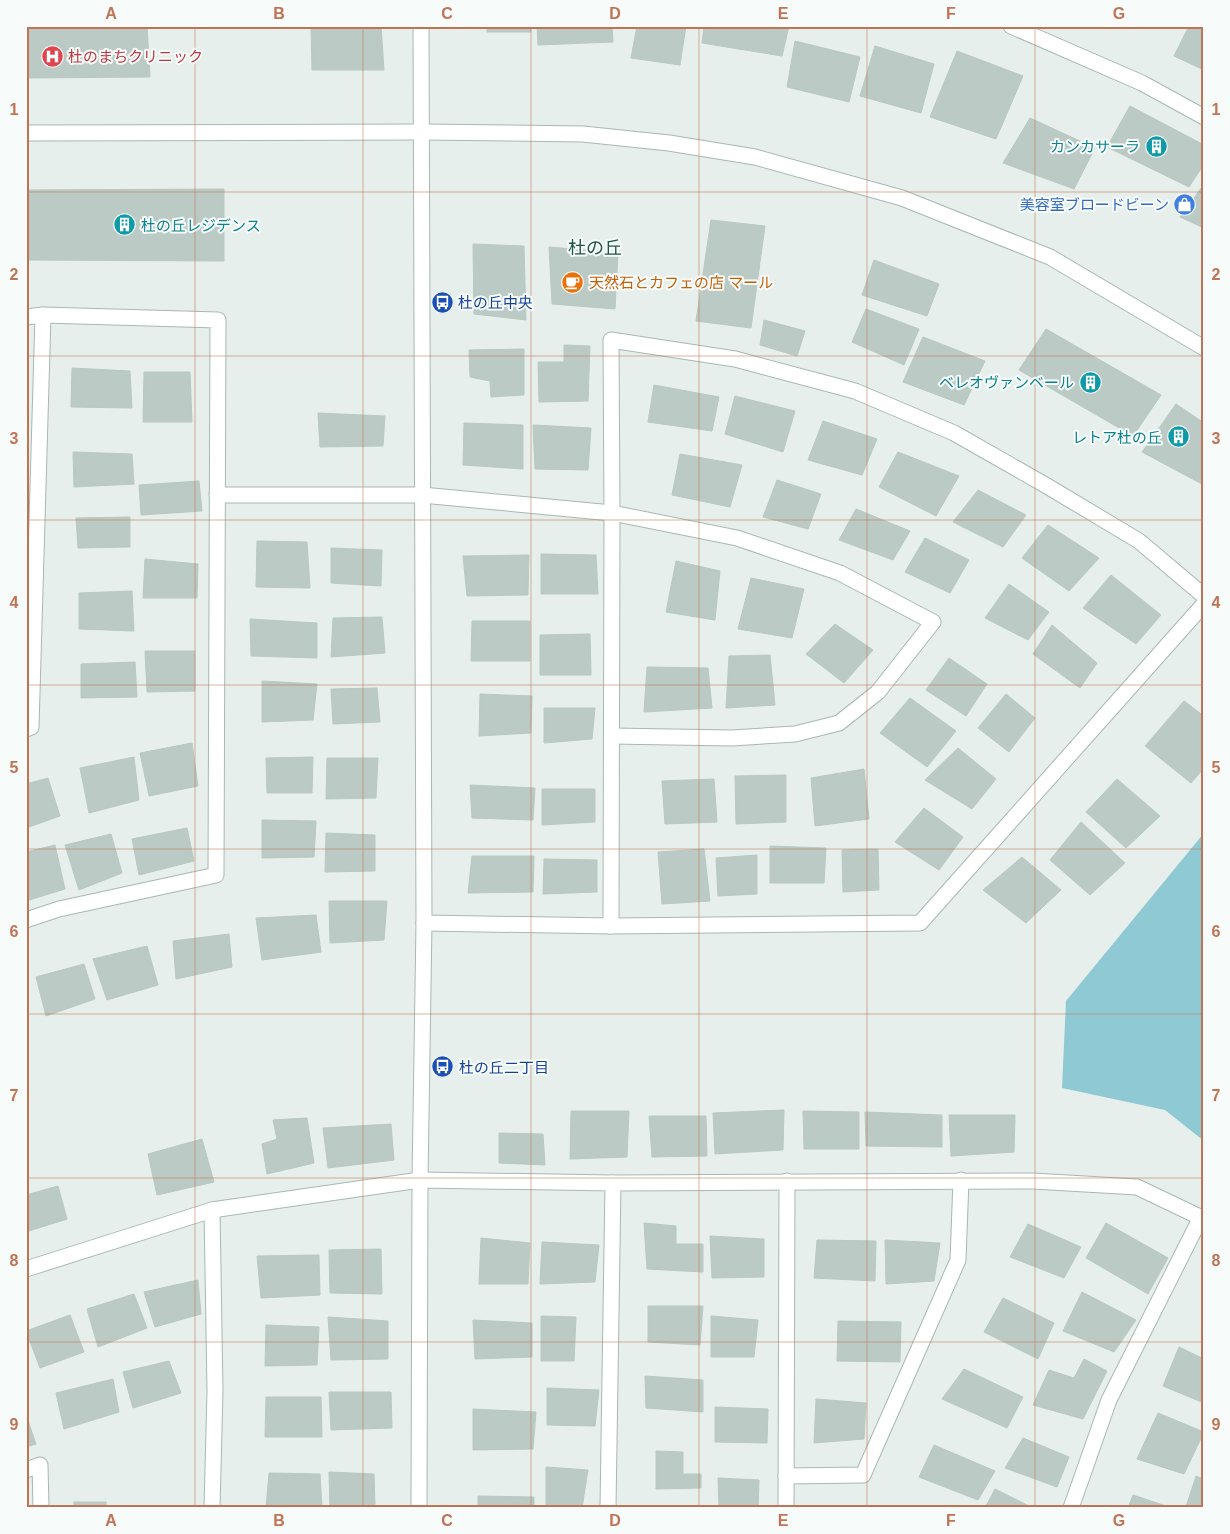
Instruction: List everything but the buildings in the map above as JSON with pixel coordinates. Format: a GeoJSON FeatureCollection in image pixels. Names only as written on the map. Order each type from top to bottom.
{"type":"FeatureCollection","features":[{"type":"Feature","properties":{"kind":"street"},"geometry":{"type":"LineString","coordinates":[[420,1508],[420,1180],[424,923],[422,26]]}},
{"type":"Feature","properties":{"kind":"street"},"geometry":{"type":"LineString","coordinates":[[1011,26],[1142,83],[1204,117]]}},
{"type":"Feature","properties":{"kind":"street"},"geometry":{"type":"LineString","coordinates":[[26,133],[423,132],[583,134],[670,143],[755,157],[902,198],[1050,257],[1204,348]]}},
{"type":"Feature","properties":{"kind":"street"},"geometry":{"type":"LineString","coordinates":[[26,729],[31,727],[43,315]]}},
{"type":"Feature","properties":{"kind":"street"},"geometry":{"type":"LineString","coordinates":[[26,317],[43,315],[218,320],[216,875],[59,909],[26,920]]}},
{"type":"Feature","properties":{"kind":"street"},"geometry":{"type":"LineString","coordinates":[[611,926],[611,340],[744,361],[855,391],[954,433],[1139,541],[1204,596]]}},
{"type":"Feature","properties":{"kind":"street"},"geometry":{"type":"LineString","coordinates":[[217,495],[422,495],[612,513],[738,538],[840,573],[933,622],[878,692],[839,723],[794,734],[732,738],[612,736]]}},
{"type":"Feature","properties":{"kind":"street"},"geometry":{"type":"LineString","coordinates":[[424,923],[611,926],[920,923],[1204,604]]}},
{"type":"Feature","properties":{"kind":"street"},"geometry":{"type":"LineString","coordinates":[[26,1269],[212,1210],[420,1180],[613,1183],[961,1180],[1033,1181],[1137,1187],[1202,1218],[1109,1400],[1070,1508]]}},
{"type":"Feature","properties":{"kind":"street"},"geometry":{"type":"LineString","coordinates":[[786,1476],[862,1475],[958,1260],[961,1180]]}},
{"type":"Feature","properties":{"kind":"street"},"geometry":{"type":"LineString","coordinates":[[786,1508],[787,1181]]}},
{"type":"Feature","properties":{"kind":"street"},"geometry":{"type":"LineString","coordinates":[[608,1508],[613,1183]]}},
{"type":"Feature","properties":{"kind":"street"},"geometry":{"type":"LineString","coordinates":[[212,1210],[215,1391],[212,1508]]}},
{"type":"Feature","properties":{"kind":"street"},"geometry":{"type":"LineString","coordinates":[[26,1470],[40,1465],[41,1508]]}},
{"type":"Feature","properties":{"kind":"water"},"geometry":{"type":"Polygon","coordinates":[[[1204,833],[1204,1141],[1165,1110],[1062,1088],[1066,1001],[1204,833]]]}},
{"type":"Feature","properties":{"kind":"place","name":"杜のまちクリニック"},"geometry":{"type":"Point","coordinates":[52,56]}},
{"type":"Feature","properties":{"kind":"place","name":"カンカサーラ"},"geometry":{"type":"Point","coordinates":[1156,146]}},
{"type":"Feature","properties":{"kind":"place","name":"美容室ブロードビーン"},"geometry":{"type":"Point","coordinates":[1185,204]}},
{"type":"Feature","properties":{"kind":"place","name":"杜の丘レジデンス"},"geometry":{"type":"Point","coordinates":[125,225]}},
{"type":"Feature","properties":{"kind":"place","name":"天然石とカフェの店 マール"},"geometry":{"type":"Point","coordinates":[573,282]}},
{"type":"Feature","properties":{"kind":"place","name":"杜の丘中央"},"geometry":{"type":"Point","coordinates":[442,302]}},
{"type":"Feature","properties":{"kind":"place","name":"ベレオヴァンベール"},"geometry":{"type":"Point","coordinates":[1090,382]}},
{"type":"Feature","properties":{"kind":"place","name":"レトア杜の丘"},"geometry":{"type":"Point","coordinates":[1178,437]}},
{"type":"Feature","properties":{"kind":"place","name":"杜の丘二丁目"},"geometry":{"type":"Point","coordinates":[443,1067]}},
{"type":"Feature","properties":{"kind":"district","name":"杜の丘"},"geometry":{"type":"Point","coordinates":[595,248]}}]}
